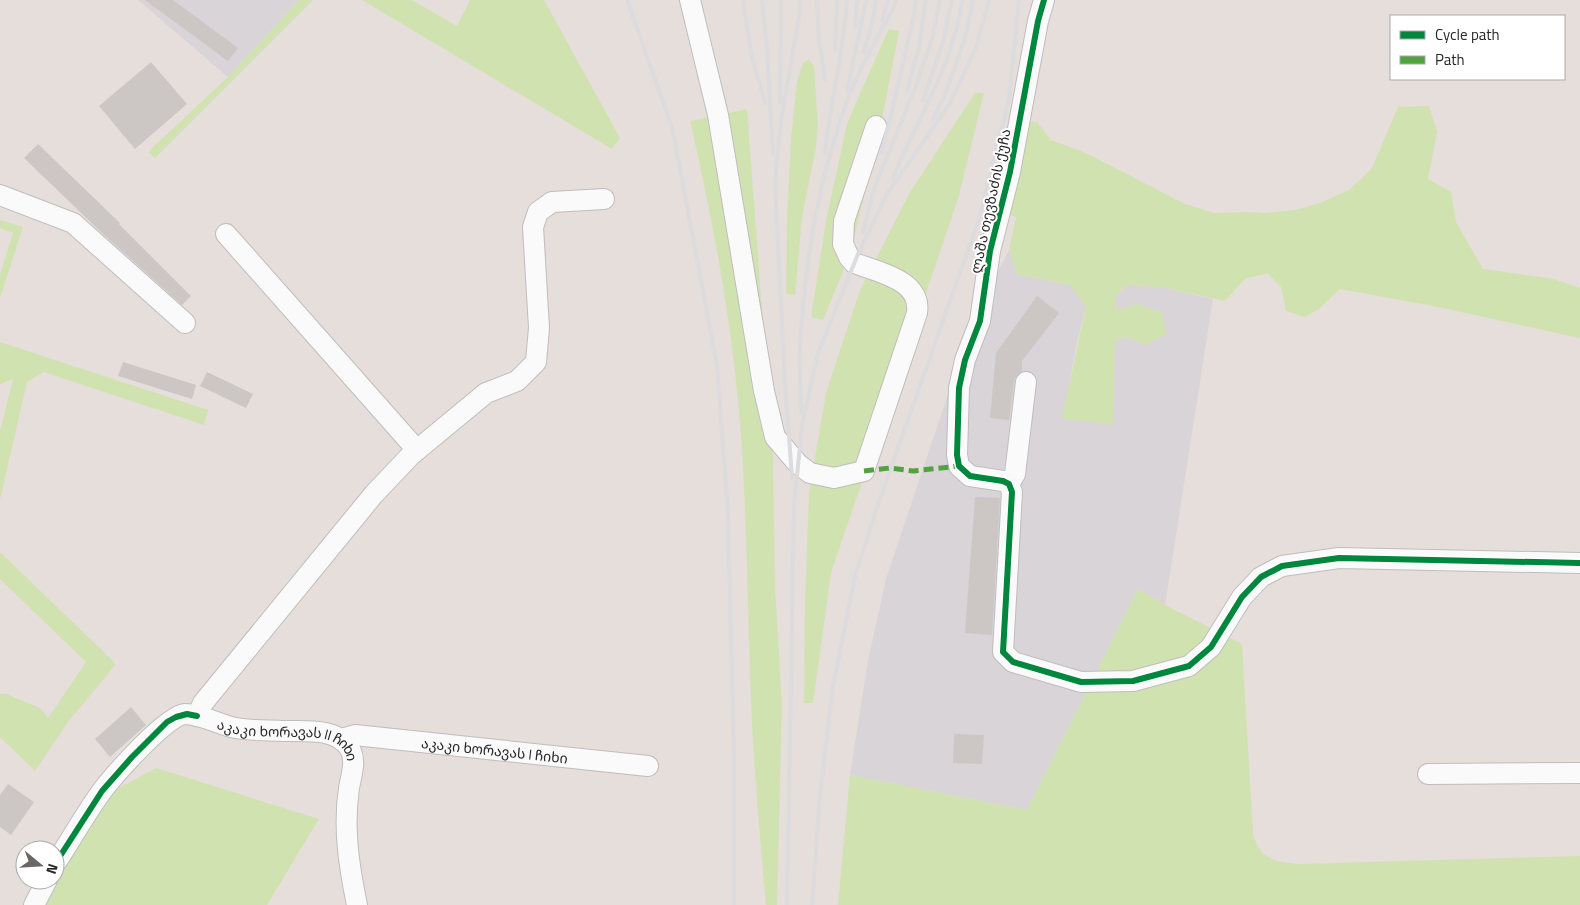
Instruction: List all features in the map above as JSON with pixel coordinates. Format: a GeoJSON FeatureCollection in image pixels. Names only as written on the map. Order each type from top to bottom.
{"type":"FeatureCollection","features":[{"type":"Feature","properties":{"kind":"street"},"geometry":{"type":"LineString","coordinates":[[690,0],[718,115],[764,392],[776,437],[798,464],[810,472],[834,478],[864,471],[919,303],[916,296],[904,282],[854,263],[849,257],[844,244],[844,220],[876,126]]}},
{"type":"Feature","properties":{"kind":"street","name":"ლაშა თევზაძის ქუჩა"},"geometry":{"type":"LineString","coordinates":[[1009,484],[1003,481],[970,476],[959,466],[957,455],[958,388],[965,360],[980,321],[990,251],[1010,172],[1038,21],[1044,0]]}},
{"type":"Feature","properties":{"kind":"street"},"geometry":{"type":"LineString","coordinates":[[0,195],[73,223],[185,322]]}},
{"type":"Feature","properties":{"kind":"street"},"geometry":{"type":"LineString","coordinates":[[197,716],[203,703],[374,494],[417,450],[480,397],[517,381],[536,362],[539,328],[533,227],[538,212],[552,202],[604,199]]}},
{"type":"Feature","properties":{"kind":"street"},"geometry":{"type":"LineString","coordinates":[[226,234],[417,450]]}},
{"type":"Feature","properties":{"kind":"street"},"geometry":{"type":"LineString","coordinates":[[1026,382],[1015,474],[1009,484],[1012,492],[1003,652],[1013,662],[1081,682],[1133,680],[1189,666],[1211,647],[1242,597],[1261,577],[1282,566],[1339,558],[1580,563]]}},
{"type":"Feature","properties":{"kind":"street","name":"აკაკი ხორავას II ჩიხი"},"geometry":{"type":"LineString","coordinates":[[65,848],[102,791],[132,757],[167,722],[176,717],[187,714],[238,728],[322,732],[341,739],[351,751],[354,760],[346,813],[346,830],[348,863],[357,905]]}},
{"type":"Feature","properties":{"kind":"street","name":"აკაკი ხორავას I ჩიხი"},"geometry":{"type":"LineString","coordinates":[[341,739],[355,735],[648,766]]}},
{"type":"Feature","properties":{"kind":"street"},"geometry":{"type":"LineString","coordinates":[[1428,774],[1580,773]]}},
{"type":"Feature","properties":{"kind":"street"},"geometry":{"type":"LineString","coordinates":[[34,905],[42,890]]}},
{"type":"Feature","properties":{"kind":"shaded area"},"geometry":{"type":"Polygon","coordinates":[[[138,0],[299,0],[228,77],[138,0]]]}},
{"type":"Feature","properties":{"kind":"shaded area"},"geometry":{"type":"Polygon","coordinates":[[[1009,250],[1017,274],[1070,285],[1086,306],[1076,347],[1063,419],[1115,339],[1127,337],[1145,345],[1137,304],[1117,310],[1115,296],[1128,285],[1160,287],[1213,299],[1165,605],[1138,589],[1027,810],[850,775],[868,661],[886,579],[973,320],[1009,250]]]}},
{"type":"Feature","properties":{"kind":"green space"},"geometry":{"type":"Polygon","coordinates":[[[299,0],[313,0],[155,158],[148,152],[228,77],[299,0]]]}},
{"type":"Feature","properties":{"kind":"green space"},"geometry":{"type":"Polygon","coordinates":[[[362,0],[412,0],[457,26],[470,0],[544,0],[620,138],[612,149],[362,0]]]}},
{"type":"Feature","properties":{"kind":"green space"},"geometry":{"type":"Polygon","coordinates":[[[889,29],[899,31],[882,120],[849,257],[823,320],[811,317],[827,216],[847,124],[889,29]]]}},
{"type":"Feature","properties":{"kind":"green space"},"geometry":{"type":"Polygon","coordinates":[[[809,59],[814,66],[818,124],[816,148],[802,217],[795,295],[786,294],[791,138],[797,81],[803,63],[809,59]]]}},
{"type":"Feature","properties":{"kind":"green space"},"geometry":{"type":"Polygon","coordinates":[[[975,93],[984,93],[958,199],[831,573],[813,703],[804,703],[809,493],[826,393],[860,290],[909,194],[975,93]]]}},
{"type":"Feature","properties":{"kind":"green space"},"geometry":{"type":"Polygon","coordinates":[[[1429,106],[1437,132],[1428,179],[1451,192],[1456,222],[1483,269],[1554,279],[1580,288],[1580,338],[1438,307],[1340,289],[1319,309],[1305,317],[1286,311],[1281,287],[1267,273],[1245,279],[1225,301],[1160,287],[1128,285],[1115,296],[1117,310],[1137,304],[1162,312],[1166,334],[1145,345],[1127,337],[1115,339],[1113,424],[1062,419],[1086,306],[1070,285],[1017,274],[1009,250],[1016,217],[1010,215],[1026,121],[1037,122],[1051,140],[1086,153],[1185,204],[1214,213],[1265,213],[1295,210],[1320,203],[1349,190],[1372,168],[1398,107],[1429,106]]]}},
{"type":"Feature","properties":{"kind":"green space"},"geometry":{"type":"Polygon","coordinates":[[[747,109],[773,457],[775,588],[782,703],[777,905],[766,905],[757,804],[751,703],[744,482],[739,408],[716,243],[690,121],[747,109]]]}},
{"type":"Feature","properties":{"kind":"green space"},"geometry":{"type":"Polygon","coordinates":[[[0,220],[23,227],[0,298],[0,275],[13,233],[0,228],[0,220]]]}},
{"type":"Feature","properties":{"kind":"green space"},"geometry":{"type":"Polygon","coordinates":[[[0,342],[208,410],[204,425],[44,372],[27,382],[0,500],[0,431],[13,379],[0,384],[0,342]]]}},
{"type":"Feature","properties":{"kind":"green space"},"geometry":{"type":"Polygon","coordinates":[[[0,552],[116,664],[68,722],[35,771],[0,737],[0,694],[6,694],[40,708],[48,718],[86,662],[0,579],[0,552]]]}},
{"type":"Feature","properties":{"kind":"green space"},"geometry":{"type":"Polygon","coordinates":[[[1138,589],[1165,605],[1242,644],[1253,835],[1260,850],[1269,858],[1297,864],[1580,856],[1580,905],[838,905],[850,775],[1027,810],[1138,589]]]}},
{"type":"Feature","properties":{"kind":"green space"},"geometry":{"type":"Polygon","coordinates":[[[156,768],[319,819],[267,905],[46,905],[54,890],[65,890],[65,870],[89,825],[117,789],[156,768]]]}},
{"type":"Feature","properties":{"kind":"building"},"geometry":{"type":"Polygon","coordinates":[[[145,0],[173,0],[238,48],[228,61],[145,0]]]}},
{"type":"Feature","properties":{"kind":"building"},"geometry":{"type":"Polygon","coordinates":[[[151,62],[187,104],[135,149],[99,106],[151,62]]]}},
{"type":"Feature","properties":{"kind":"building"},"geometry":{"type":"Polygon","coordinates":[[[38,144],[120,223],[191,296],[182,305],[103,234],[24,158],[38,144]]]}},
{"type":"Feature","properties":{"kind":"building"},"geometry":{"type":"Polygon","coordinates":[[[1037,296],[1059,313],[1022,361],[1022,371],[1014,381],[1009,420],[990,418],[996,353],[1037,296]]]}},
{"type":"Feature","properties":{"kind":"building"},"geometry":{"type":"Polygon","coordinates":[[[123,362],[196,385],[192,399],[118,376],[123,362]]]}},
{"type":"Feature","properties":{"kind":"building"},"geometry":{"type":"Polygon","coordinates":[[[207,372],[253,394],[246,408],[200,386],[207,372]]]}},
{"type":"Feature","properties":{"kind":"building"},"geometry":{"type":"Polygon","coordinates":[[[975,497],[1000,498],[992,635],[965,633],[975,497]]]}},
{"type":"Feature","properties":{"kind":"building"},"geometry":{"type":"Polygon","coordinates":[[[131,707],[146,725],[110,757],[95,739],[131,707]]]}},
{"type":"Feature","properties":{"kind":"building"},"geometry":{"type":"Polygon","coordinates":[[[954,734],[984,735],[982,764],[953,763],[954,734]]]}},
{"type":"Feature","properties":{"kind":"building"},"geometry":{"type":"Polygon","coordinates":[[[8,784],[34,802],[11,835],[0,827],[0,795],[8,784]]]}},
{"type":"Feature","properties":{"kind":"railway"},"geometry":{"type":"LineString","coordinates":[[627,0],[672,127],[717,365],[728,514],[734,758],[734,905]]}},
{"type":"Feature","properties":{"kind":"railway"},"geometry":{"type":"LineString","coordinates":[[743,0],[751,53],[765,103]]}},
{"type":"Feature","properties":{"kind":"railway"},"geometry":{"type":"LineString","coordinates":[[762,0],[767,48],[773,154]]}},
{"type":"Feature","properties":{"kind":"railway"},"geometry":{"type":"LineString","coordinates":[[780,102],[781,0]]}},
{"type":"Feature","properties":{"kind":"railway"},"geometry":{"type":"LineString","coordinates":[[792,478],[784,367],[775,182],[781,120],[799,18],[800,0]]}},
{"type":"Feature","properties":{"kind":"railway"},"geometry":{"type":"LineString","coordinates":[[817,0],[819,40],[825,80]]}},
{"type":"Feature","properties":{"kind":"railway"},"geometry":{"type":"LineString","coordinates":[[835,51],[837,0]]}},
{"type":"Feature","properties":{"kind":"railway"},"geometry":{"type":"LineString","coordinates":[[825,153],[843,39],[847,0]]}},
{"type":"Feature","properties":{"kind":"railway"},"geometry":{"type":"LineString","coordinates":[[855,27],[857,0]]}},
{"type":"Feature","properties":{"kind":"railway"},"geometry":{"type":"LineString","coordinates":[[847,91],[866,0]]}},
{"type":"Feature","properties":{"kind":"railway"},"geometry":{"type":"LineString","coordinates":[[864,53],[876,0]]}},
{"type":"Feature","properties":{"kind":"railway"},"geometry":{"type":"LineString","coordinates":[[882,20],[888,0]]}},
{"type":"Feature","properties":{"kind":"railway"},"geometry":{"type":"LineString","coordinates":[[801,413],[800,356],[802,319],[812,233],[824,177],[840,121],[851,92],[896,0]]}},
{"type":"Feature","properties":{"kind":"railway"},"geometry":{"type":"LineString","coordinates":[[882,153],[914,16],[916,0]]}},
{"type":"Feature","properties":{"kind":"railway"},"geometry":{"type":"LineString","coordinates":[[907,91],[919,47],[926,0]]}},
{"type":"Feature","properties":{"kind":"railway"},"geometry":{"type":"LineString","coordinates":[[863,232],[874,189],[915,88],[932,39],[940,0]]}},
{"type":"Feature","properties":{"kind":"railway"},"geometry":{"type":"LineString","coordinates":[[923,101],[943,42],[952,0]]}},
{"type":"Feature","properties":{"kind":"railway"},"geometry":{"type":"LineString","coordinates":[[893,178],[943,69],[958,24],[962,0]]}},
{"type":"Feature","properties":{"kind":"railway"},"geometry":{"type":"LineString","coordinates":[[933,119],[944,97],[965,39],[973,0]]}},
{"type":"Feature","properties":{"kind":"railway"},"geometry":{"type":"LineString","coordinates":[[787,905],[794,506],[802,426],[818,353],[858,254],[887,194],[949,105],[976,48],[989,0]]}},
{"type":"Feature","properties":{"kind":"railway"},"geometry":{"type":"LineString","coordinates":[[812,905],[820,795],[833,686],[855,576],[876,510],[979,219],[1009,99],[1019,0]]}},
{"type":"Feature","properties":{"kind":"marked path"},"geometry":{"type":"LineString","coordinates":[[864,471],[890,468],[913,471],[959,466]]}},
{"type":"Feature","properties":{"kind":"cycle path"},"geometry":{"type":"LineString","coordinates":[[1044,0],[1038,21],[1010,172],[990,251],[980,321],[965,360],[959,388],[957,455],[959,466],[970,476],[1003,481],[1009,484],[1012,492],[1003,652],[1013,662],[1081,682],[1133,681],[1189,666],[1211,647],[1242,597],[1261,577],[1282,566],[1339,558],[1580,563]]}},
{"type":"Feature","properties":{"kind":"cycle path"},"geometry":{"type":"LineString","coordinates":[[65,848],[102,791],[132,757],[167,722],[187,714],[197,716]]}}]}
